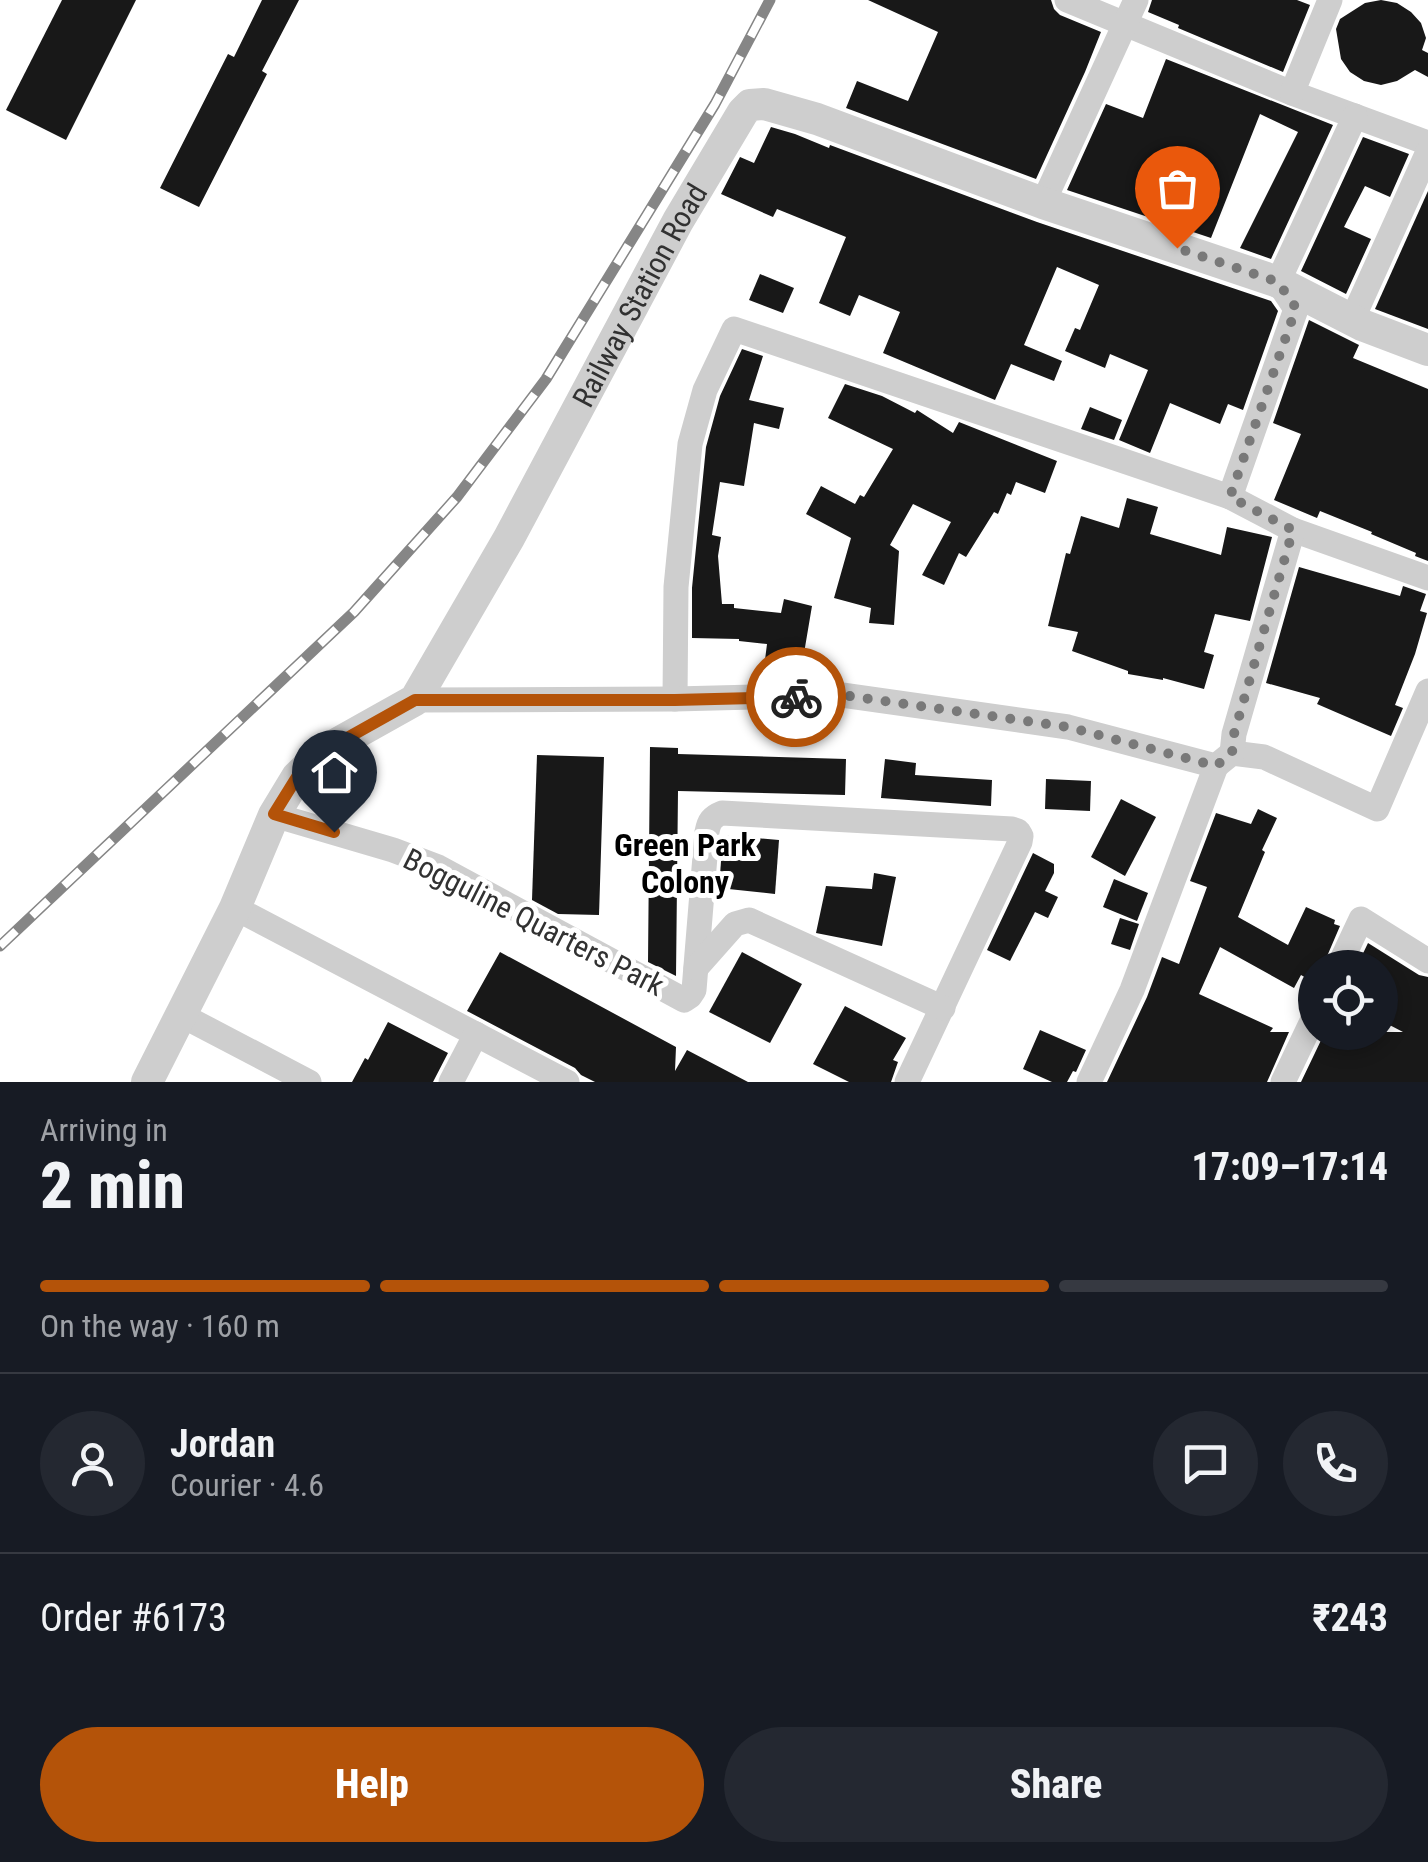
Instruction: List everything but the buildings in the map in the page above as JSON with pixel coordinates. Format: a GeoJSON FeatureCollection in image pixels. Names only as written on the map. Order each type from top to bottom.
{"type":"FeatureCollection","features":[{"type":"Feature","properties":{"kind":"street"},"geometry":{"type":"LineString","coordinates":[[1067,0],[1428,143]]}},
{"type":"Feature","properties":{"kind":"street"},"geometry":{"type":"LineString","coordinates":[[1043,203],[1136,0]]}},
{"type":"Feature","properties":{"kind":"street"},"geometry":{"type":"LineString","coordinates":[[1292,92],[1330,0]]}},
{"type":"Feature","properties":{"kind":"street","name":"Railway Station Road"},"geometry":{"type":"LineString","coordinates":[[415,700],[509,538],[678,221],[750,105],[764,104],[817,119],[1043,203],[1278,282],[1352,320],[1428,350]]}},
{"type":"Feature","properties":{"kind":"street"},"geometry":{"type":"LineString","coordinates":[[1230,497],[1296,308],[1278,282],[1355,116]]}},
{"type":"Feature","properties":{"kind":"street"},"geometry":{"type":"LineString","coordinates":[[1352,320],[1428,152]]}},
{"type":"Feature","properties":{"kind":"street"},"geometry":{"type":"LineString","coordinates":[[675,700],[676,587],[690,444],[705,390],[734,329],[1230,497],[1293,530],[1428,578]]}},
{"type":"Feature","properties":{"kind":"street"},"geometry":{"type":"LineString","coordinates":[[1088,1082],[1132,990],[1234,734],[1293,530]]}},
{"type":"Feature","properties":{"kind":"street"},"geometry":{"type":"LineString","coordinates":[[147,1082],[235,908],[274,814],[297,777],[324,751],[415,700],[675,700],[842,695],[1068,727],[1224,760],[1264,757],[1377,809],[1428,691]]}},
{"type":"Feature","properties":{"kind":"street","name":"Bogguline Quarters Park"},"geometry":{"type":"LineString","coordinates":[[274,814],[438,866],[684,1000],[694,990],[707,832],[713,817],[722,813],[1018,831],[1020,842],[907,1082]]}},
{"type":"Feature","properties":{"kind":"street"},"geometry":{"type":"LineString","coordinates":[[235,908],[567,1082]]}},
{"type":"Feature","properties":{"kind":"street"},"geometry":{"type":"LineString","coordinates":[[1346,950],[1361,919],[1428,962]]}},
{"type":"Feature","properties":{"kind":"street"},"geometry":{"type":"LineString","coordinates":[[696,968],[735,924],[749,920],[943,1008]]}},
{"type":"Feature","properties":{"kind":"street"},"geometry":{"type":"LineString","coordinates":[[181,1016],[308,1082]]}},
{"type":"Feature","properties":{"kind":"street"},"geometry":{"type":"LineString","coordinates":[[452,1082],[476,1034]]}},
{"type":"Feature","properties":{"kind":"street"},"geometry":{"type":"LineString","coordinates":[[1283,1082],[1298,1050]]}},
{"type":"Feature","properties":{"kind":"railway"},"geometry":{"type":"LineString","coordinates":[[0,946],[354,612],[457,497],[546,379],[715,104],[770,0]]}},
{"type":"Feature","properties":{"kind":"way so far"},"geometry":{"type":"LineString","coordinates":[[796,697],[842,695],[1068,727],[1216,766],[1232,753],[1234,734],[1293,530],[1230,497],[1296,308],[1278,282],[1177,248]]}},
{"type":"Feature","properties":{"kind":"district","name":"Green Park Colony"},"geometry":{"type":"Point","coordinates":[685,864]}},
{"type":"Feature","properties":{"kind":"route"},"geometry":{"type":"LineString","coordinates":[[334,832],[274,814],[297,777],[324,751],[415,700],[796,697]]}}]}
